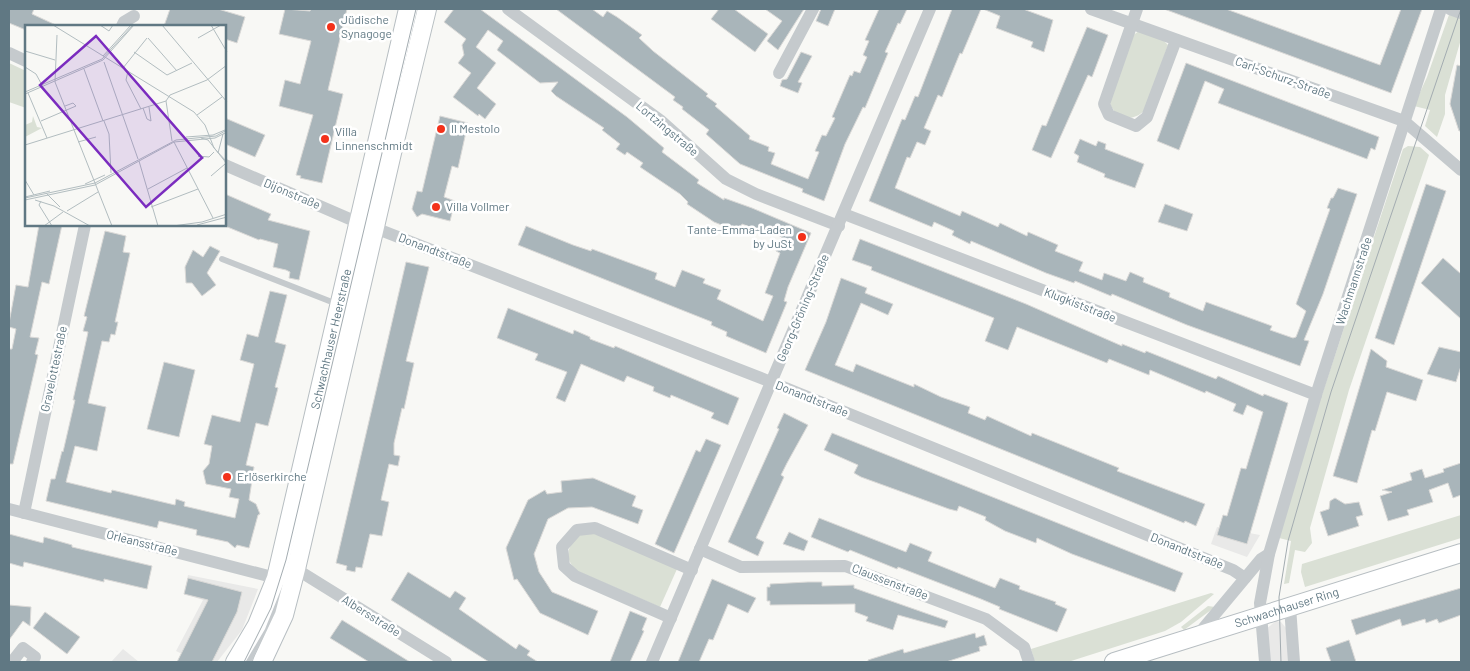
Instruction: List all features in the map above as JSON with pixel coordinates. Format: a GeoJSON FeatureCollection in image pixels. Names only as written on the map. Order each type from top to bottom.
{"type":"FeatureCollection","features":[{"type":"Feature","properties":{"kind":"main road","name":"Schwachhauser Heerstraße"},"geometry":{"type":"LineString","coordinates":[[235,662],[286,574],[367,225],[408,9]]}},
{"type":"Feature","properties":{"kind":"main road","name":"Schwachhauser Heerstraße"},"geometry":{"type":"LineString","coordinates":[[262,662],[284,615],[286,574],[340,305],[367,225],[427,9]]}},
{"type":"Feature","properties":{"kind":"main road","name":"Schwachhauser Ring"},"geometry":{"type":"LineString","coordinates":[[1114,662],[1461,553]]}},
{"type":"Feature","properties":{"kind":"street","name":"Lortzingstraße"},"geometry":{"type":"LineString","coordinates":[[508,9],[660,120],[726,179],[756,194],[839,226]]}},
{"type":"Feature","properties":{"kind":"street"},"geometry":{"type":"LineString","coordinates":[[779,73],[813,9]]}},
{"type":"Feature","properties":{"kind":"street","name":"Georg-Gröning-Straße"},"geometry":{"type":"LineString","coordinates":[[652,662],[930,9]]}},
{"type":"Feature","properties":{"kind":"street","name":"Carl-Schurz-Straße"},"geometry":{"type":"LineString","coordinates":[[1091,9],[1404,121],[1461,170]]}},
{"type":"Feature","properties":{"kind":"street"},"geometry":{"type":"LineString","coordinates":[[1138,9],[1104,104],[1109,115],[1136,126],[1147,117],[1176,40]]}},
{"type":"Feature","properties":{"kind":"street","name":"Wachmannstraße"},"geometry":{"type":"LineString","coordinates":[[1265,662],[1260,617],[1263,579],[1269,554],[1316,395],[1441,9]]}},
{"type":"Feature","properties":{"kind":"street"},"geometry":{"type":"LineString","coordinates":[[1450,9],[1461,12]]}},
{"type":"Feature","properties":{"kind":"street"},"geometry":{"type":"LineString","coordinates":[[122,25],[134,16]]}},
{"type":"Feature","properties":{"kind":"street"},"geometry":{"type":"LineString","coordinates":[[9,53],[25,61]]}},
{"type":"Feature","properties":{"kind":"street","name":"Dijonstraße"},"geometry":{"type":"LineString","coordinates":[[226,165],[367,225]]}},
{"type":"Feature","properties":{"kind":"street","name":"Klugkiststraße"},"geometry":{"type":"LineString","coordinates":[[844,214],[1316,395]]}},
{"type":"Feature","properties":{"kind":"street","name":"Donandtstraße"},"geometry":{"type":"LineString","coordinates":[[367,225],[771,382],[1108,518],[1233,570],[1245,578]]}},
{"type":"Feature","properties":{"kind":"street","name":"Gravelottestraße"},"geometry":{"type":"LineString","coordinates":[[24,513],[85,226]]}},
{"type":"Feature","properties":{"kind":"street","name":"Orleansstraße"},"geometry":{"type":"LineString","coordinates":[[9,509],[286,574]]}},
{"type":"Feature","properties":{"kind":"street"},"geometry":{"type":"LineString","coordinates":[[671,618],[575,576],[564,566],[562,548],[578,530],[595,528],[692,570]]}},
{"type":"Feature","properties":{"kind":"street","name":"Claussenstraße"},"geometry":{"type":"LineString","coordinates":[[700,549],[741,567],[845,566],[986,619],[1024,647],[1029,662]]}},
{"type":"Feature","properties":{"kind":"street"},"geometry":{"type":"LineString","coordinates":[[1196,636],[1261,559],[1269,554]]}},
{"type":"Feature","properties":{"kind":"street","name":"Albersstraße"},"geometry":{"type":"LineString","coordinates":[[286,574],[446,662]]}},
{"type":"Feature","properties":{"kind":"street"},"geometry":{"type":"LineString","coordinates":[[1290,608],[1294,662]]}},
{"type":"Feature","properties":{"kind":"street"},"geometry":{"type":"LineString","coordinates":[[12,662],[22,648],[35,658],[32,662]]}},
{"type":"Feature","properties":{"kind":"lane"},"geometry":{"type":"LineString","coordinates":[[337,355],[400,88]]}},
{"type":"Feature","properties":{"kind":"lane"},"geometry":{"type":"LineString","coordinates":[[222,259],[340,305]]}},
{"type":"Feature","properties":{"kind":"lane"},"geometry":{"type":"LineString","coordinates":[[248,662],[274,609],[286,574]]}},
{"type":"Feature","properties":{"kind":"shaded area"},"geometry":{"type":"Polygon","coordinates":[[[1451,9],[1461,9],[1461,39],[1445,95],[1445,114],[1437,137],[1425,126],[1430,110],[1414,106],[1427,77],[1451,9]]]}},
{"type":"Feature","properties":{"kind":"shaded area"},"geometry":{"type":"Polygon","coordinates":[[[1139,31],[1164,41],[1168,45],[1145,110],[1129,118],[1118,115],[1111,106],[1109,99],[1132,36],[1139,31]]]}},
{"type":"Feature","properties":{"kind":"shaded area"},"geometry":{"type":"Polygon","coordinates":[[[9,63],[25,71],[25,108],[9,102],[9,63]]]}},
{"type":"Feature","properties":{"kind":"shaded area"},"geometry":{"type":"Polygon","coordinates":[[[1408,146],[1420,147],[1429,155],[1349,390],[1310,528],[1312,543],[1305,552],[1295,550],[1289,583],[1284,584],[1291,541],[1279,538],[1311,428],[1403,149],[1408,146]]]}},
{"type":"Feature","properties":{"kind":"shaded area"},"geometry":{"type":"Polygon","coordinates":[[[1461,515],[1461,538],[1305,587],[1301,572],[1302,564],[1461,515]]]}},
{"type":"Feature","properties":{"kind":"shaded area"},"geometry":{"type":"Polygon","coordinates":[[[1217,527],[1260,535],[1247,557],[1211,544],[1217,527]]]}},
{"type":"Feature","properties":{"kind":"shaded area"},"geometry":{"type":"Polygon","coordinates":[[[580,534],[600,535],[677,569],[660,607],[577,571],[568,557],[568,552],[572,543],[580,534]]]}},
{"type":"Feature","properties":{"kind":"shaded area"},"geometry":{"type":"Polygon","coordinates":[[[188,575],[258,589],[242,630],[217,662],[198,662],[176,651],[203,600],[184,594],[188,575]]]}},
{"type":"Feature","properties":{"kind":"shaded area"},"geometry":{"type":"Polygon","coordinates":[[[1211,593],[1214,594],[1181,622],[1165,631],[1068,662],[1035,662],[1031,649],[1211,593]]]}},
{"type":"Feature","properties":{"kind":"shaded area"},"geometry":{"type":"Polygon","coordinates":[[[1208,606],[1215,607],[1184,630],[1181,627],[1208,606]]]}},
{"type":"Feature","properties":{"kind":"shaded area"},"geometry":{"type":"Polygon","coordinates":[[[1276,621],[1281,622],[1286,628],[1289,662],[1269,662],[1266,629],[1276,621]]]}},
{"type":"Feature","properties":{"kind":"shaded area"},"geometry":{"type":"Polygon","coordinates":[[[123,649],[139,662],[111,662],[123,649]]]}},
{"type":"Feature","properties":{"kind":"building"},"geometry":{"type":"Polygon","coordinates":[[[9,9],[34,9],[32,14],[56,25],[25,25],[25,30],[9,23],[9,9]]]}},
{"type":"Feature","properties":{"kind":"building"},"geometry":{"type":"Polygon","coordinates":[[[170,9],[218,9],[245,17],[237,43],[226,39],[226,25],[164,25],[170,9]]]}},
{"type":"Feature","properties":{"kind":"building"},"geometry":{"type":"Polygon","coordinates":[[[285,9],[310,11],[311,9],[347,9],[328,90],[343,94],[322,183],[300,178],[301,176],[296,175],[313,115],[279,106],[285,80],[300,84],[311,41],[279,34],[285,9]]]}},
{"type":"Feature","properties":{"kind":"building"},"geometry":{"type":"Polygon","coordinates":[[[454,9],[480,9],[627,117],[664,148],[662,152],[699,180],[697,183],[724,200],[724,198],[752,208],[811,233],[788,287],[784,301],[787,302],[766,353],[726,336],[727,332],[711,325],[712,322],[518,245],[526,226],[573,245],[591,251],[592,249],[657,273],[655,279],[675,287],[682,270],[705,279],[703,283],[721,290],[717,299],[763,321],[773,296],[765,293],[780,253],[776,251],[782,237],[761,228],[760,231],[742,224],[739,232],[714,222],[687,204],[688,202],[680,194],[640,167],[643,163],[627,152],[625,155],[616,149],[620,144],[602,130],[604,128],[556,96],[551,91],[558,82],[540,83],[497,50],[503,41],[488,30],[476,47],[496,63],[477,88],[496,104],[485,119],[479,114],[478,116],[453,97],[471,73],[458,63],[464,55],[462,45],[466,39],[444,22],[454,9]]]}},
{"type":"Feature","properties":{"kind":"building"},"geometry":{"type":"Polygon","coordinates":[[[556,9],[592,9],[603,17],[607,11],[617,17],[642,35],[639,38],[653,51],[708,94],[706,96],[717,104],[715,106],[750,136],[749,139],[769,147],[768,151],[775,153],[771,164],[808,179],[819,152],[815,151],[822,135],[826,136],[835,118],[832,117],[850,75],[852,76],[854,71],[860,73],[867,57],[863,55],[869,41],[865,40],[879,9],[907,9],[900,24],[898,23],[885,52],[888,53],[865,108],[863,107],[845,144],[824,201],[802,192],[803,189],[740,164],[706,134],[709,130],[673,100],[675,97],[556,9]]]}},
{"type":"Feature","properties":{"kind":"building"},"geometry":{"type":"Polygon","coordinates":[[[719,9],[734,9],[768,34],[755,52],[711,19],[719,9]]]}},
{"type":"Feature","properties":{"kind":"building"},"geometry":{"type":"Polygon","coordinates":[[[765,9],[804,9],[778,50],[767,41],[782,21],[765,9]]]}},
{"type":"Feature","properties":{"kind":"building"},"geometry":{"type":"Polygon","coordinates":[[[821,9],[835,9],[828,26],[816,21],[821,9]]]}},
{"type":"Feature","properties":{"kind":"building"},"geometry":{"type":"Polygon","coordinates":[[[952,9],[981,9],[942,97],[938,95],[924,128],[931,131],[925,145],[917,142],[910,158],[907,157],[895,188],[960,216],[962,211],[998,227],[1000,223],[1027,236],[1028,232],[1058,245],[1055,251],[1083,262],[1079,271],[1102,280],[1104,273],[1126,281],[1130,272],[1144,278],[1143,282],[1170,293],[1169,297],[1203,311],[1206,302],[1272,326],[1270,330],[1293,338],[1296,337],[1306,311],[1296,304],[1330,209],[1327,208],[1331,198],[1333,198],[1338,188],[1357,194],[1323,294],[1304,340],[1309,341],[1300,366],[1187,325],[1112,294],[1111,296],[1075,281],[1074,283],[1046,273],[971,241],[970,244],[952,235],[954,231],[934,222],[932,227],[869,201],[902,119],[905,120],[915,96],[918,97],[952,9]]]}},
{"type":"Feature","properties":{"kind":"building"},"geometry":{"type":"Polygon","coordinates":[[[983,9],[1023,9],[1053,20],[1044,52],[1031,47],[1033,42],[996,28],[1000,16],[983,9]]]}},
{"type":"Feature","properties":{"kind":"building"},"geometry":{"type":"Polygon","coordinates":[[[1164,9],[1226,9],[1380,65],[1401,9],[1422,9],[1391,93],[1164,9]]]}},
{"type":"Feature","properties":{"kind":"building"},"geometry":{"type":"Polygon","coordinates":[[[1087,27],[1108,35],[1092,77],[1088,75],[1051,158],[1032,150],[1042,125],[1046,126],[1087,27]]]}},
{"type":"Feature","properties":{"kind":"building"},"geometry":{"type":"Polygon","coordinates":[[[801,52],[812,56],[798,82],[802,83],[798,93],[780,86],[782,80],[787,79],[801,52]]]}},
{"type":"Feature","properties":{"kind":"building"},"geometry":{"type":"Polygon","coordinates":[[[1186,63],[1379,137],[1375,150],[1371,148],[1367,159],[1218,103],[1224,89],[1205,81],[1179,150],[1157,141],[1186,63]]]}},
{"type":"Feature","properties":{"kind":"building"},"geometry":{"type":"Polygon","coordinates":[[[1457,65],[1461,66],[1461,131],[1459,131],[1450,104],[1457,65]]]}},
{"type":"Feature","properties":{"kind":"building"},"geometry":{"type":"Polygon","coordinates":[[[440,116],[468,123],[458,168],[452,166],[444,197],[455,201],[450,221],[422,214],[417,217],[412,209],[417,191],[422,192],[440,116]]]}},
{"type":"Feature","properties":{"kind":"building"},"geometry":{"type":"Polygon","coordinates":[[[226,118],[265,135],[255,157],[226,144],[226,118]]]}},
{"type":"Feature","properties":{"kind":"building"},"geometry":{"type":"Polygon","coordinates":[[[1080,139],[1096,146],[1098,141],[1106,144],[1105,149],[1144,164],[1135,188],[1104,177],[1105,174],[1077,162],[1079,156],[1074,153],[1080,139]]]}},
{"type":"Feature","properties":{"kind":"building"},"geometry":{"type":"Polygon","coordinates":[[[1426,184],[1446,191],[1394,345],[1375,338],[1426,184]]]}},
{"type":"Feature","properties":{"kind":"building"},"geometry":{"type":"Polygon","coordinates":[[[226,194],[271,214],[268,220],[310,231],[299,280],[289,278],[290,272],[286,270],[273,267],[278,244],[259,240],[225,226],[226,194]]]}},
{"type":"Feature","properties":{"kind":"building"},"geometry":{"type":"Polygon","coordinates":[[[1165,204],[1193,214],[1187,231],[1158,222],[1165,204]]]}},
{"type":"Feature","properties":{"kind":"building"},"geometry":{"type":"Polygon","coordinates":[[[39,226],[62,226],[49,284],[42,282],[30,337],[39,338],[35,354],[38,355],[13,464],[9,464],[9,349],[12,349],[16,329],[9,327],[9,323],[16,285],[28,287],[39,226]]]}},
{"type":"Feature","properties":{"kind":"building"},"geometry":{"type":"Polygon","coordinates":[[[105,231],[126,236],[123,252],[130,253],[115,322],[118,322],[115,335],[111,334],[109,342],[102,341],[88,403],[106,407],[97,451],[75,446],[66,482],[111,493],[112,490],[175,505],[176,499],[185,502],[184,506],[235,518],[239,499],[229,497],[231,489],[206,484],[203,471],[209,464],[212,446],[204,444],[212,415],[240,422],[254,364],[240,360],[247,334],[258,337],[270,291],[287,295],[275,342],[286,345],[275,387],[278,388],[268,426],[256,423],[246,465],[254,467],[249,500],[256,504],[260,514],[258,515],[249,548],[237,545],[235,548],[228,542],[196,535],[197,530],[159,521],[157,528],[46,501],[51,479],[55,479],[63,452],[75,400],[73,400],[88,332],[83,331],[87,317],[84,316],[105,231]]]}},
{"type":"Feature","properties":{"kind":"building"},"geometry":{"type":"Polygon","coordinates":[[[860,239],[1026,304],[1122,346],[1122,344],[1145,353],[1146,351],[1216,379],[1218,376],[1263,396],[1264,394],[1288,403],[1247,544],[1217,535],[1223,515],[1227,516],[1241,468],[1246,469],[1263,412],[1247,405],[1243,415],[1233,411],[1236,404],[1206,391],[1205,393],[1150,370],[1149,375],[1109,359],[1107,363],[1017,327],[1008,350],[985,341],[994,318],[871,270],[872,267],[852,260],[860,239]]]}},
{"type":"Feature","properties":{"kind":"building"},"geometry":{"type":"Polygon","coordinates":[[[210,246],[220,251],[207,273],[216,285],[202,296],[192,283],[186,283],[185,267],[193,250],[203,257],[210,246]]]}},
{"type":"Feature","properties":{"kind":"building"},"geometry":{"type":"Polygon","coordinates":[[[1443,258],[1461,274],[1461,319],[1421,283],[1443,258]]]}},
{"type":"Feature","properties":{"kind":"building"},"geometry":{"type":"Polygon","coordinates":[[[406,262],[429,267],[406,361],[414,363],[394,443],[394,455],[400,456],[398,466],[389,464],[381,500],[389,502],[382,536],[370,534],[362,568],[356,567],[355,572],[346,570],[347,566],[336,563],[406,262]]]}},
{"type":"Feature","properties":{"kind":"building"},"geometry":{"type":"Polygon","coordinates":[[[841,278],[867,288],[865,293],[893,304],[888,315],[861,303],[835,365],[853,372],[856,364],[914,387],[914,384],[941,397],[970,407],[968,413],[985,420],[987,416],[1031,436],[1032,433],[1119,468],[1117,471],[1205,504],[1196,526],[1185,521],[1184,523],[805,370],[826,322],[841,278]]]}},
{"type":"Feature","properties":{"kind":"building"},"geometry":{"type":"Polygon","coordinates":[[[508,308],[573,334],[574,330],[590,337],[590,339],[614,348],[615,346],[739,398],[728,425],[711,418],[714,413],[671,395],[670,398],[653,391],[654,387],[627,376],[624,382],[581,364],[565,402],[556,398],[567,372],[535,360],[538,354],[497,338],[508,308]]]}},
{"type":"Feature","properties":{"kind":"building"},"geometry":{"type":"Polygon","coordinates":[[[1439,347],[1461,352],[1461,366],[1456,382],[1427,374],[1439,347]]]}},
{"type":"Feature","properties":{"kind":"building"},"geometry":{"type":"Polygon","coordinates":[[[1371,349],[1387,361],[1386,367],[1423,380],[1416,401],[1387,392],[1375,431],[1372,430],[1357,483],[1333,476],[1371,349]]]}},
{"type":"Feature","properties":{"kind":"building"},"geometry":{"type":"Polygon","coordinates":[[[164,362],[195,370],[179,437],[147,429],[164,362]]]}},
{"type":"Feature","properties":{"kind":"building"},"geometry":{"type":"Polygon","coordinates":[[[784,413],[808,425],[781,475],[784,477],[756,538],[764,542],[758,556],[728,542],[779,429],[777,428],[784,413]]]}},
{"type":"Feature","properties":{"kind":"building"},"geometry":{"type":"Polygon","coordinates":[[[832,433],[1183,573],[1175,592],[1072,554],[1037,538],[1036,543],[1005,531],[985,520],[986,517],[959,506],[957,511],[949,509],[861,477],[854,473],[858,465],[824,450],[832,433]]]}},
{"type":"Feature","properties":{"kind":"building"},"geometry":{"type":"Polygon","coordinates":[[[706,439],[721,445],[674,553],[655,544],[696,450],[700,452],[706,439]]]}},
{"type":"Feature","properties":{"kind":"building"},"geometry":{"type":"Polygon","coordinates":[[[1461,463],[1461,495],[1453,498],[1448,483],[1429,490],[1433,502],[1407,510],[1409,515],[1388,521],[1380,496],[1392,492],[1382,490],[1412,480],[1410,473],[1422,469],[1425,478],[1444,472],[1443,469],[1461,463]]]}},
{"type":"Feature","properties":{"kind":"building"},"geometry":{"type":"Polygon","coordinates":[[[593,478],[636,496],[632,506],[643,510],[638,524],[592,507],[568,508],[548,519],[534,554],[539,572],[552,592],[598,611],[588,635],[540,613],[517,579],[514,580],[506,548],[528,500],[545,490],[547,494],[562,492],[561,481],[593,478]]]}},
{"type":"Feature","properties":{"kind":"building"},"geometry":{"type":"Polygon","coordinates":[[[1335,498],[1345,504],[1359,502],[1363,515],[1356,517],[1359,526],[1328,536],[1320,512],[1329,509],[1330,501],[1335,498]]]}},
{"type":"Feature","properties":{"kind":"building"},"geometry":{"type":"Polygon","coordinates":[[[819,518],[906,552],[910,543],[932,552],[928,561],[995,588],[1000,578],[1020,586],[1019,589],[1056,602],[1055,604],[1067,609],[1057,632],[999,609],[1000,607],[981,599],[898,567],[897,569],[811,537],[819,518]]]}},
{"type":"Feature","properties":{"kind":"building"},"geometry":{"type":"Polygon","coordinates":[[[789,532],[808,541],[804,551],[783,544],[789,532]]]}},
{"type":"Feature","properties":{"kind":"building"},"geometry":{"type":"Polygon","coordinates":[[[9,534],[43,543],[44,537],[72,545],[72,547],[152,566],[147,589],[104,579],[104,582],[24,562],[23,567],[9,563],[9,534]]]}},
{"type":"Feature","properties":{"kind":"building"},"geometry":{"type":"Polygon","coordinates":[[[408,572],[450,598],[455,591],[466,598],[459,609],[516,649],[519,644],[530,651],[527,655],[538,662],[489,662],[391,600],[408,572]]]}},
{"type":"Feature","properties":{"kind":"building"},"geometry":{"type":"Polygon","coordinates":[[[188,578],[242,592],[237,612],[212,662],[177,662],[208,600],[184,594],[188,578]]]}},
{"type":"Feature","properties":{"kind":"building"},"geometry":{"type":"Polygon","coordinates":[[[712,579],[756,598],[748,613],[728,604],[713,640],[709,639],[699,662],[678,662],[712,579]]]}},
{"type":"Feature","properties":{"kind":"building"},"geometry":{"type":"Polygon","coordinates":[[[822,582],[822,586],[854,585],[854,588],[948,621],[945,628],[898,615],[893,630],[866,621],[868,617],[855,612],[855,604],[770,605],[770,601],[767,601],[767,587],[770,587],[770,584],[822,582]]]}},
{"type":"Feature","properties":{"kind":"building"},"geometry":{"type":"Polygon","coordinates":[[[1461,588],[1461,615],[1439,623],[1437,619],[1426,623],[1425,619],[1402,626],[1400,619],[1356,635],[1351,620],[1461,588]]]}},
{"type":"Feature","properties":{"kind":"building"},"geometry":{"type":"Polygon","coordinates":[[[9,605],[31,607],[30,626],[23,621],[9,640],[9,605]]]}},
{"type":"Feature","properties":{"kind":"building"},"geometry":{"type":"Polygon","coordinates":[[[630,611],[647,618],[642,630],[644,631],[630,662],[610,662],[630,611]]]}},
{"type":"Feature","properties":{"kind":"building"},"geometry":{"type":"Polygon","coordinates":[[[45,612],[80,637],[67,654],[33,628],[45,612]]]}},
{"type":"Feature","properties":{"kind":"building"},"geometry":{"type":"Polygon","coordinates":[[[342,620],[410,662],[369,662],[330,638],[342,620]]]}},
{"type":"Feature","properties":{"kind":"building"},"geometry":{"type":"Polygon","coordinates":[[[975,633],[976,638],[984,635],[987,645],[979,647],[980,651],[946,662],[868,662],[868,660],[903,649],[904,653],[975,633]]]}},
{"type":"Feature","properties":{"kind":"building"},"geometry":{"type":"Polygon","coordinates":[[[1349,640],[1356,662],[1331,662],[1326,648],[1349,640]]]}},
{"type":"Feature","properties":{"kind":"tram line"},"geometry":{"type":"LineString","coordinates":[[244,662],[271,608],[286,560],[416,9]]}},
{"type":"Feature","properties":{"kind":"tram line"},"geometry":{"type":"LineString","coordinates":[[1281,662],[1279,597],[1288,541],[1331,392],[1461,9]]}},
{"type":"Feature","properties":{"kind":"place","name":"Jüdische Synagoge"},"geometry":{"type":"Point","coordinates":[331,27]}},
{"type":"Feature","properties":{"kind":"place","name":"Il Mestolo"},"geometry":{"type":"Point","coordinates":[441,129]}},
{"type":"Feature","properties":{"kind":"place","name":"Villa Linnenschmidt"},"geometry":{"type":"Point","coordinates":[325,139]}},
{"type":"Feature","properties":{"kind":"place","name":"Villa Vollmer"},"geometry":{"type":"Point","coordinates":[436,207]}},
{"type":"Feature","properties":{"kind":"place","name":"Tante-Emma-Laden by JuSt"},"geometry":{"type":"Point","coordinates":[802,237]}},
{"type":"Feature","properties":{"kind":"place","name":"Erlöserkirche"},"geometry":{"type":"Point","coordinates":[227,477]}}]}
